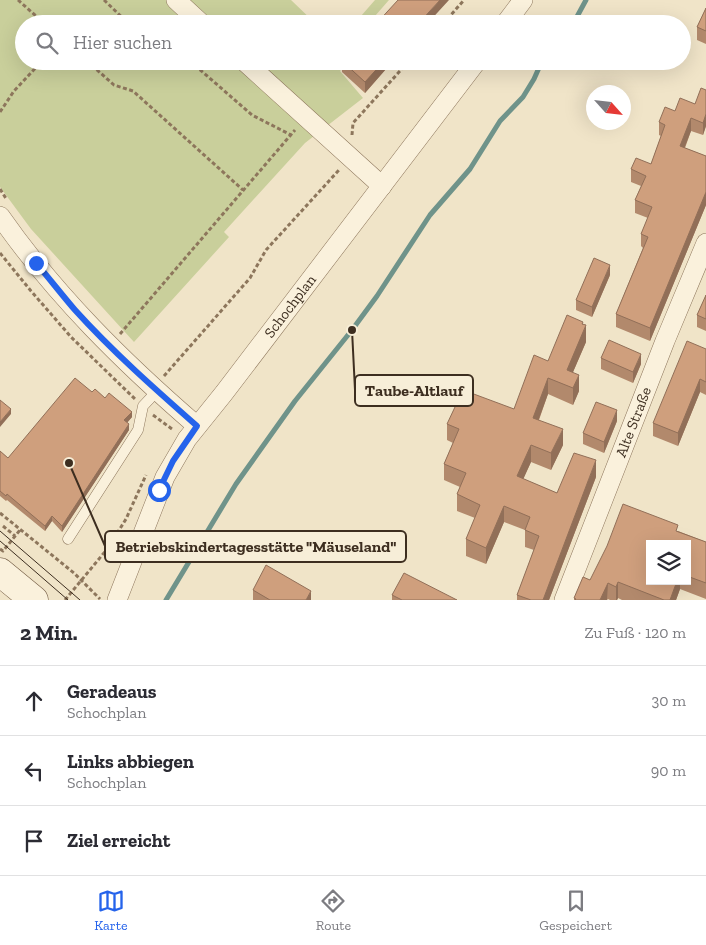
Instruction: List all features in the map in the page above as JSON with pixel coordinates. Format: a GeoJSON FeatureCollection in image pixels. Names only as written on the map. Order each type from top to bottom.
{"type":"FeatureCollection","features":[{"type":"Feature","properties":{"kind":"main road"},"geometry":{"type":"LineString","coordinates":[[0,572],[34,600]]}},
{"type":"Feature","properties":{"kind":"street"},"geometry":{"type":"LineString","coordinates":[[176,0],[192,15]]}},
{"type":"Feature","properties":{"kind":"street"},"geometry":{"type":"LineString","coordinates":[[512,15],[523,0]]}},
{"type":"Feature","properties":{"kind":"street"},"geometry":{"type":"LineString","coordinates":[[254,70],[382,186]]}},
{"type":"Feature","properties":{"kind":"street","name":"Schochplan"},"geometry":{"type":"LineString","coordinates":[[117,600],[159,490],[173,461],[197,426],[470,70]]}},
{"type":"Feature","properties":{"kind":"street"},"geometry":{"type":"LineString","coordinates":[[0,216],[75,309],[110,346],[197,426]]}},
{"type":"Feature","properties":{"kind":"street","name":"Alte Straße"},"geometry":{"type":"LineString","coordinates":[[564,600],[665,341],[706,244]]}},
{"type":"Feature","properties":{"kind":"lane"},"geometry":{"type":"LineString","coordinates":[[68,539],[138,430],[143,406],[155,389]]}},
{"type":"Feature","properties":{"kind":"path"},"geometry":{"type":"LineString","coordinates":[[18,0],[35,15]]}},
{"type":"Feature","properties":{"kind":"path"},"geometry":{"type":"LineString","coordinates":[[104,0],[120,15]]}},
{"type":"Feature","properties":{"kind":"path"},"geometry":{"type":"LineString","coordinates":[[451,15],[464,0]]}},
{"type":"Feature","properties":{"kind":"path"},"geometry":{"type":"LineString","coordinates":[[0,112],[14,91],[34,70]]}},
{"type":"Feature","properties":{"kind":"path"},"geometry":{"type":"LineString","coordinates":[[97,70],[114,85],[133,91],[243,190]]}},
{"type":"Feature","properties":{"kind":"path"},"geometry":{"type":"LineString","coordinates":[[200,70],[252,115],[291,135]]}},
{"type":"Feature","properties":{"kind":"path"},"geometry":{"type":"LineString","coordinates":[[155,389],[250,278],[266,250],[349,158],[354,123],[401,70]]}},
{"type":"Feature","properties":{"kind":"path"},"geometry":{"type":"LineString","coordinates":[[110,346],[306,119]]}},
{"type":"Feature","properties":{"kind":"path"},"geometry":{"type":"LineString","coordinates":[[0,253],[71,337],[143,406],[174,430],[169,437]]}},
{"type":"Feature","properties":{"kind":"path"},"geometry":{"type":"LineString","coordinates":[[65,600],[108,548],[126,519],[146,474]]}},
{"type":"Feature","properties":{"kind":"path"},"geometry":{"type":"LineString","coordinates":[[0,513],[81,580],[102,600]]}},
{"type":"Feature","properties":{"kind":"path"},"geometry":{"type":"LineString","coordinates":[[3,526],[15,536]]}},
{"type":"Feature","properties":{"kind":"path"},"geometry":{"type":"LineString","coordinates":[[0,549],[3,552],[20,530]]}},
{"type":"Feature","properties":{"kind":"green space"},"geometry":{"type":"Polygon","coordinates":[[[0,0],[291,0],[307,15],[15,15],[15,70],[341,70],[363,98],[305,143],[224,232],[229,237],[134,342],[31,229],[0,187],[0,0]]]}},
{"type":"Feature","properties":{"kind":"green space"},"geometry":{"type":"Polygon","coordinates":[[[375,0],[389,0],[376,15],[362,15],[375,0]]]}},
{"type":"Feature","properties":{"kind":"building"},"geometry":{"type":"Polygon","coordinates":[[[398,0],[440,0],[426,15],[384,15],[398,0]]]}},
{"type":"Feature","properties":{"kind":"building"},"geometry":{"type":"Polygon","coordinates":[[[706,8],[706,31],[697,27],[706,8]]]}},
{"type":"Feature","properties":{"kind":"building"},"geometry":{"type":"Polygon","coordinates":[[[352,70],[376,70],[365,82],[352,70]]]}},
{"type":"Feature","properties":{"kind":"building"},"geometry":{"type":"Polygon","coordinates":[[[701,88],[706,90],[706,114],[703,123],[691,118],[680,146],[706,156],[706,192],[650,328],[616,314],[648,237],[641,234],[652,207],[635,200],[646,176],[631,169],[636,158],[651,164],[665,125],[659,122],[665,107],[675,111],[680,98],[695,104],[701,88]]]}},
{"type":"Feature","properties":{"kind":"building"},"geometry":{"type":"Polygon","coordinates":[[[594,258],[610,265],[592,307],[576,300],[594,258]]]}},
{"type":"Feature","properties":{"kind":"building"},"geometry":{"type":"Polygon","coordinates":[[[706,295],[706,319],[697,315],[706,295]]]}},
{"type":"Feature","properties":{"kind":"building"},"geometry":{"type":"Polygon","coordinates":[[[567,315],[586,325],[567,370],[579,375],[573,388],[548,378],[533,418],[563,429],[551,453],[531,445],[517,476],[557,493],[574,453],[596,460],[543,600],[531,600],[517,595],[539,536],[525,530],[530,517],[504,506],[486,548],[466,539],[480,505],[457,494],[466,473],[444,464],[459,429],[447,424],[463,390],[514,409],[534,355],[548,361],[567,315]]]}},
{"type":"Feature","properties":{"kind":"building"},"geometry":{"type":"Polygon","coordinates":[[[609,340],[641,354],[633,372],[601,358],[609,340]]]}},
{"type":"Feature","properties":{"kind":"building"},"geometry":{"type":"Polygon","coordinates":[[[687,341],[706,349],[706,382],[700,379],[678,433],[653,423],[687,341]]]}},
{"type":"Feature","properties":{"kind":"building"},"geometry":{"type":"Polygon","coordinates":[[[75,378],[92,392],[95,389],[105,398],[109,393],[132,412],[124,420],[129,424],[62,526],[52,516],[45,526],[7,494],[6,496],[0,491],[0,451],[8,458],[75,378]]]}},
{"type":"Feature","properties":{"kind":"building"},"geometry":{"type":"Polygon","coordinates":[[[0,400],[11,409],[0,422],[0,400]]]}},
{"type":"Feature","properties":{"kind":"building"},"geometry":{"type":"Polygon","coordinates":[[[596,402],[617,410],[604,442],[583,433],[596,402]]]}},
{"type":"Feature","properties":{"kind":"building"},"geometry":{"type":"Polygon","coordinates":[[[623,504],[678,525],[676,531],[706,542],[706,583],[691,577],[691,540],[646,540],[646,585],[676,585],[670,600],[664,600],[618,582],[616,587],[608,583],[600,600],[575,600],[574,598],[583,577],[590,580],[607,546],[623,504]]]}},
{"type":"Feature","properties":{"kind":"building"},"geometry":{"type":"Polygon","coordinates":[[[266,565],[311,591],[306,600],[270,600],[253,590],[266,565]]]}},
{"type":"Feature","properties":{"kind":"building"},"geometry":{"type":"Polygon","coordinates":[[[404,573],[457,600],[402,600],[392,595],[404,573]]]}},
{"type":"Feature","properties":{"kind":"waterway"},"geometry":{"type":"LineString","coordinates":[[578,15],[586,0]]}},
{"type":"Feature","properties":{"kind":"waterway"},"geometry":{"type":"LineString","coordinates":[[166,600],[236,484],[295,401],[377,296],[430,215],[470,169],[500,121],[523,97],[538,70]]}},
{"type":"Feature","properties":{"kind":"tram line"},"geometry":{"type":"LineString","coordinates":[[0,531],[80,600]]}},
{"type":"Feature","properties":{"kind":"tram line"},"geometry":{"type":"LineString","coordinates":[[0,541],[68,600]]}},
{"type":"Feature","properties":{"kind":"place","name":"Taube-Altlauf"},"geometry":{"type":"Point","coordinates":[352,330]}},
{"type":"Feature","properties":{"kind":"place","name":"Betriebskindertagesstätte \"Mäuseland\""},"geometry":{"type":"Point","coordinates":[69,463]}},
{"type":"Feature","properties":{"kind":"route"},"geometry":{"type":"LineString","coordinates":[[36,263],[75,309],[110,346],[197,426],[173,461],[159,490]]}}]}
